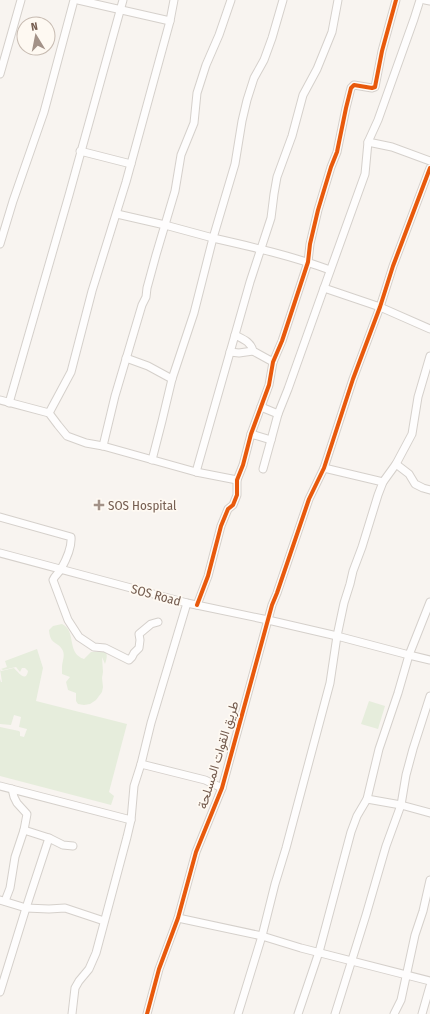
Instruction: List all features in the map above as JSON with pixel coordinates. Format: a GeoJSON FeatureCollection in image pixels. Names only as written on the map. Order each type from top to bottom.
{"type":"FeatureCollection","features":[{"type":"Feature","properties":{"kind":"street"},"geometry":{"type":"LineString","coordinates":[[0,74],[21,0]]}},
{"type":"Feature","properties":{"kind":"street"},"geometry":{"type":"LineString","coordinates":[[0,244],[13,201],[44,112],[74,0]]}},
{"type":"Feature","properties":{"kind":"street"},"geometry":{"type":"LineString","coordinates":[[78,0],[170,21]]}},
{"type":"Feature","properties":{"kind":"street"},"geometry":{"type":"LineString","coordinates":[[9,403],[123,0]]}},
{"type":"Feature","properties":{"kind":"street"},"geometry":{"type":"LineString","coordinates":[[49,413],[71,372],[92,291],[131,164],[170,21],[174,0]]}},
{"type":"Feature","properties":{"kind":"street"},"geometry":{"type":"LineString","coordinates":[[103,446],[115,396],[142,305],[146,297],[147,288],[175,191],[181,155],[194,123],[197,93],[206,65],[220,35],[231,0]]}},
{"type":"Feature","properties":{"kind":"street"},"geometry":{"type":"LineString","coordinates":[[152,460],[172,379],[194,313],[213,238],[235,164],[247,100],[254,78],[264,60],[272,38],[283,0]]}},
{"type":"Feature","properties":{"kind":"street"},"geometry":{"type":"LineString","coordinates":[[196,472],[235,335],[271,218],[277,177],[292,136],[303,95],[317,69],[332,32],[338,0]]}},
{"type":"Feature","properties":{"kind":"street"},"geometry":{"type":"LineString","coordinates":[[197,605],[208,576],[221,526],[228,509],[233,505],[237,495],[237,480],[243,465],[251,434],[269,385],[273,362],[282,341],[308,262],[310,244],[318,210],[337,152],[351,88],[354,85],[372,88],[375,87],[382,51],[396,0]]}},
{"type":"Feature","properties":{"kind":"street"},"geometry":{"type":"LineString","coordinates":[[263,469],[278,414],[365,174],[368,142],[378,120],[420,0]]}},
{"type":"Feature","properties":{"kind":"street"},"geometry":{"type":"LineString","coordinates":[[425,0],[430,1]]}},
{"type":"Feature","properties":{"kind":"street"},"geometry":{"type":"LineString","coordinates":[[368,142],[392,147],[430,161]]}},
{"type":"Feature","properties":{"kind":"street"},"geometry":{"type":"LineString","coordinates":[[80,151],[131,164]]}},
{"type":"Feature","properties":{"kind":"street","name":"طريق القوات المسلحة"},"geometry":{"type":"LineString","coordinates":[[147,1014],[159,969],[178,918],[196,852],[222,788],[272,605],[309,499],[324,468],[353,379],[430,168]]}},
{"type":"Feature","properties":{"kind":"street"},"geometry":{"type":"LineString","coordinates":[[116,214],[261,249],[308,262],[330,270]]}},
{"type":"Feature","properties":{"kind":"street"},"geometry":{"type":"LineString","coordinates":[[324,288],[380,307],[430,329]]}},
{"type":"Feature","properties":{"kind":"street"},"geometry":{"type":"LineString","coordinates":[[235,335],[249,343],[253,352]]}},
{"type":"Feature","properties":{"kind":"street"},"geometry":{"type":"LineString","coordinates":[[230,352],[253,352],[273,362]]}},
{"type":"Feature","properties":{"kind":"street"},"geometry":{"type":"LineString","coordinates":[[238,1014],[262,936],[330,683],[337,636],[353,571],[383,482],[396,464],[412,434],[418,397],[430,356]]}},
{"type":"Feature","properties":{"kind":"street"},"geometry":{"type":"LineString","coordinates":[[126,358],[148,366],[172,379]]}},
{"type":"Feature","properties":{"kind":"street"},"geometry":{"type":"LineString","coordinates":[[0,400],[49,413],[67,436],[86,443],[103,446],[196,472],[237,480]]}},
{"type":"Feature","properties":{"kind":"street"},"geometry":{"type":"LineString","coordinates":[[261,407],[278,414]]}},
{"type":"Feature","properties":{"kind":"street"},"geometry":{"type":"LineString","coordinates":[[251,434],[271,440]]}},
{"type":"Feature","properties":{"kind":"street"},"geometry":{"type":"LineString","coordinates":[[396,464],[409,474],[415,484],[430,490]]}},
{"type":"Feature","properties":{"kind":"street"},"geometry":{"type":"LineString","coordinates":[[324,468],[383,482]]}},
{"type":"Feature","properties":{"kind":"street"},"geometry":{"type":"LineString","coordinates":[[0,517],[71,537],[70,547],[66,559],[61,570],[53,580],[68,620],[79,637],[85,642],[94,647],[106,648],[129,660],[134,652],[139,648],[139,634],[151,624],[158,622]]}},
{"type":"Feature","properties":{"kind":"street","name":"SOS Road"},"geometry":{"type":"LineString","coordinates":[[0,553],[187,603],[337,636],[430,660]]}},
{"type":"Feature","properties":{"kind":"street"},"geometry":{"type":"LineString","coordinates":[[298,1014],[319,952],[351,832],[357,816],[367,799],[379,749],[409,655],[430,602]]}},
{"type":"Feature","properties":{"kind":"street"},"geometry":{"type":"LineString","coordinates":[[72,1014],[75,988],[89,969],[96,953],[131,820],[134,786],[187,603]]}},
{"type":"Feature","properties":{"kind":"street"},"geometry":{"type":"LineString","coordinates":[[335,1014],[386,846],[401,805],[411,755],[430,696]]}},
{"type":"Feature","properties":{"kind":"street"},"geometry":{"type":"LineString","coordinates":[[141,764],[205,780],[222,788]]}},
{"type":"Feature","properties":{"kind":"street"},"geometry":{"type":"LineString","coordinates":[[0,786],[131,820]]}},
{"type":"Feature","properties":{"kind":"street"},"geometry":{"type":"LineString","coordinates":[[12,789],[17,803],[27,814],[24,830],[19,841],[15,857],[10,888],[3,900],[26,908],[65,908],[104,921]]}},
{"type":"Feature","properties":{"kind":"street"},"geometry":{"type":"LineString","coordinates":[[367,799],[430,812]]}},
{"type":"Feature","properties":{"kind":"street"},"geometry":{"type":"LineString","coordinates":[[24,830],[63,844],[73,846]]}},
{"type":"Feature","properties":{"kind":"street"},"geometry":{"type":"LineString","coordinates":[[0,992],[49,838]]}},
{"type":"Feature","properties":{"kind":"street"},"geometry":{"type":"LineString","coordinates":[[394,1014],[401,1000],[415,935],[423,911],[430,880]]}},
{"type":"Feature","properties":{"kind":"street"},"geometry":{"type":"LineString","coordinates":[[178,918],[262,936],[430,981]]}},
{"type":"Feature","properties":{"kind":"street"},"geometry":{"type":"LineString","coordinates":[[422,1014],[430,986]]}},
{"type":"Feature","properties":{"kind":"green space"},"geometry":{"type":"Polygon","coordinates":[[[62,624],[67,627],[75,652],[79,656],[84,659],[91,652],[101,650],[106,653],[107,657],[105,664],[102,657],[102,692],[96,700],[90,704],[78,704],[76,701],[76,693],[68,690],[66,682],[70,677],[62,674],[63,651],[51,639],[49,630],[53,626],[62,624]]]}},
{"type":"Feature","properties":{"kind":"green space"},"geometry":{"type":"Polygon","coordinates":[[[37,649],[43,668],[36,701],[127,724],[109,792],[114,796],[111,805],[0,776],[0,727],[19,731],[20,736],[24,737],[27,729],[19,727],[21,717],[14,715],[11,725],[0,724],[0,679],[2,682],[0,669],[1,671],[14,668],[22,676],[26,676],[28,671],[25,668],[22,668],[20,672],[16,667],[3,670],[1,669],[7,667],[5,661],[37,649]]]}},
{"type":"Feature","properties":{"kind":"green space"},"geometry":{"type":"Polygon","coordinates":[[[369,701],[385,706],[378,729],[361,724],[369,701]]]}},
{"type":"Feature","properties":{"kind":"cycle path"},"geometry":{"type":"LineString","coordinates":[[197,605],[208,576],[221,526],[228,509],[233,505],[237,495],[237,480],[243,465],[251,434],[269,385],[273,362],[282,341],[308,262],[310,244],[318,210],[337,152],[351,88],[354,85],[372,88],[375,87],[382,51],[396,0]]}},
{"type":"Feature","properties":{"kind":"cycle path"},"geometry":{"type":"LineString","coordinates":[[147,1014],[159,969],[178,918],[196,852],[222,788],[272,605],[309,499],[324,468],[353,379],[430,168]]}},
{"type":"Feature","properties":{"kind":"place","name":"SOS Hospital"},"geometry":{"type":"Point","coordinates":[99,505]}}]}
